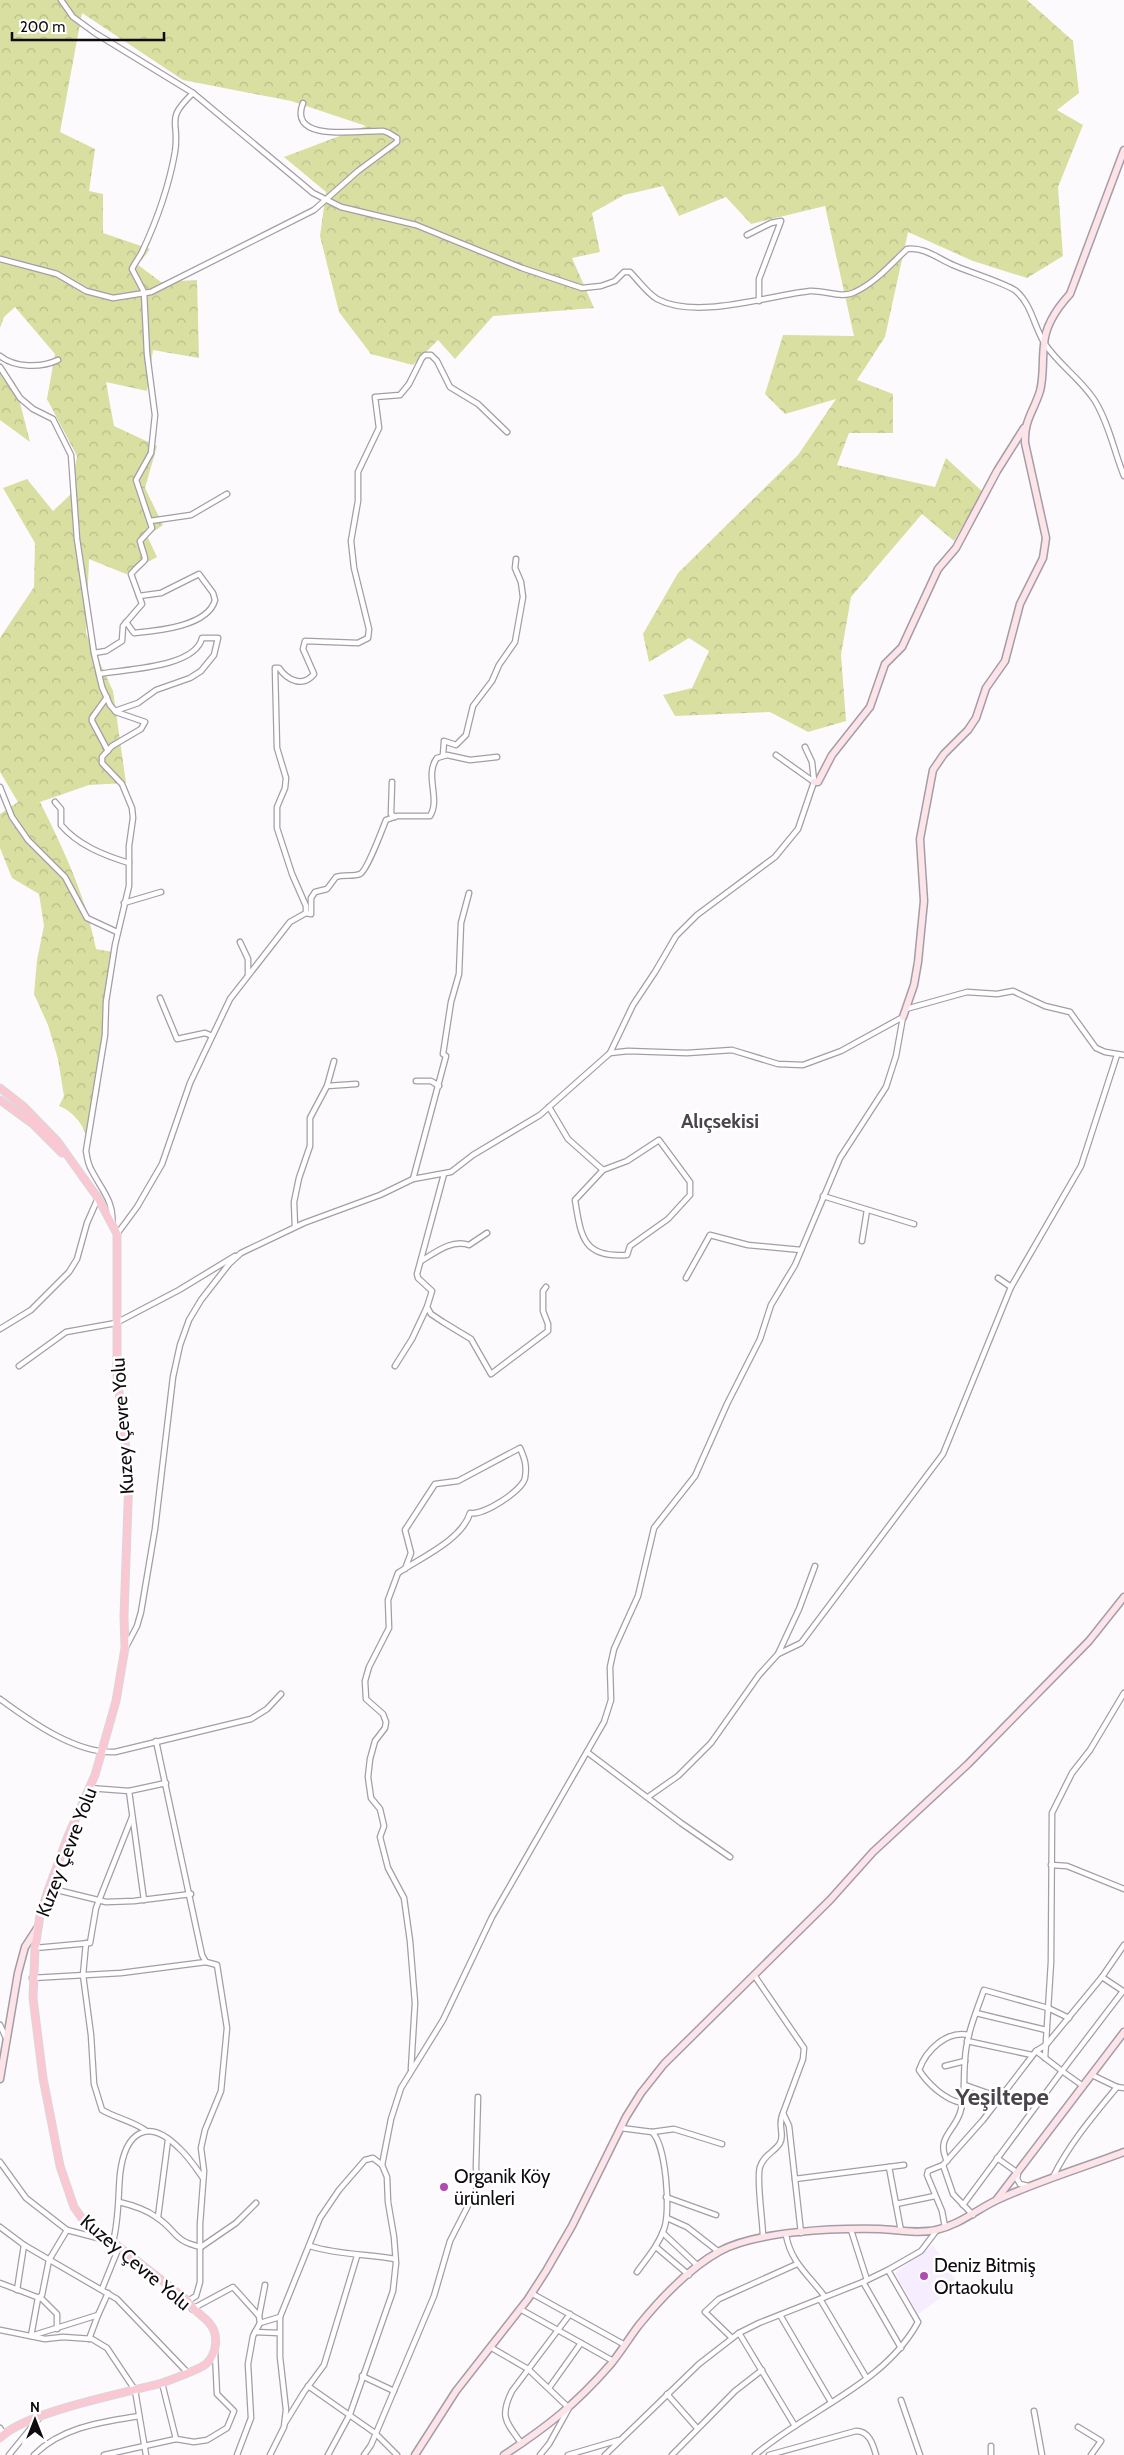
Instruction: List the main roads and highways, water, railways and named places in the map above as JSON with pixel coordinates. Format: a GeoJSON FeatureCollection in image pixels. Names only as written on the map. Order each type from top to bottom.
{"type":"FeatureCollection","features":[{"type":"Feature","properties":{"kind":"main road","name":"Kuzey Çevre Yolu"},"geometry":{"type":"LineString","coordinates":[[0,1088],[39,1121],[98,1198],[117,1234],[116,1323],[120,1406],[129,1476],[124,1616],[125,1648],[116,1700],[103,1753],[68,1836],[49,1888],[38,1927],[32,1978],[43,2078],[65,2184],[74,2207],[86,2224],[113,2242],[188,2301],[192,2309],[210,2324],[216,2346],[206,2364],[162,2383],[40,2417],[1,2433]]}},
{"type":"Feature","properties":{"kind":"main road","name":"Kuzey Çevre Yolu"},"geometry":{"type":"LineString","coordinates":[[0,1100],[33,1124],[56,1148],[67,1156]]}},
{"type":"Feature","properties":{"kind":"place","name":"Organik Köy ürünleri"},"geometry":{"type":"Point","coordinates":[444,2187]}},
{"type":"Feature","properties":{"kind":"place","name":"Deniz Bitmiş Ortaokulu"},"geometry":{"type":"Point","coordinates":[924,2276]}},
{"type":"Feature","properties":{"kind":"district","name":"Alıçsekisi"},"geometry":{"type":"Point","coordinates":[720,1121]}},
{"type":"Feature","properties":{"kind":"district","name":"Yeşiltepe"},"geometry":{"type":"Point","coordinates":[1002,2097]}}]}
